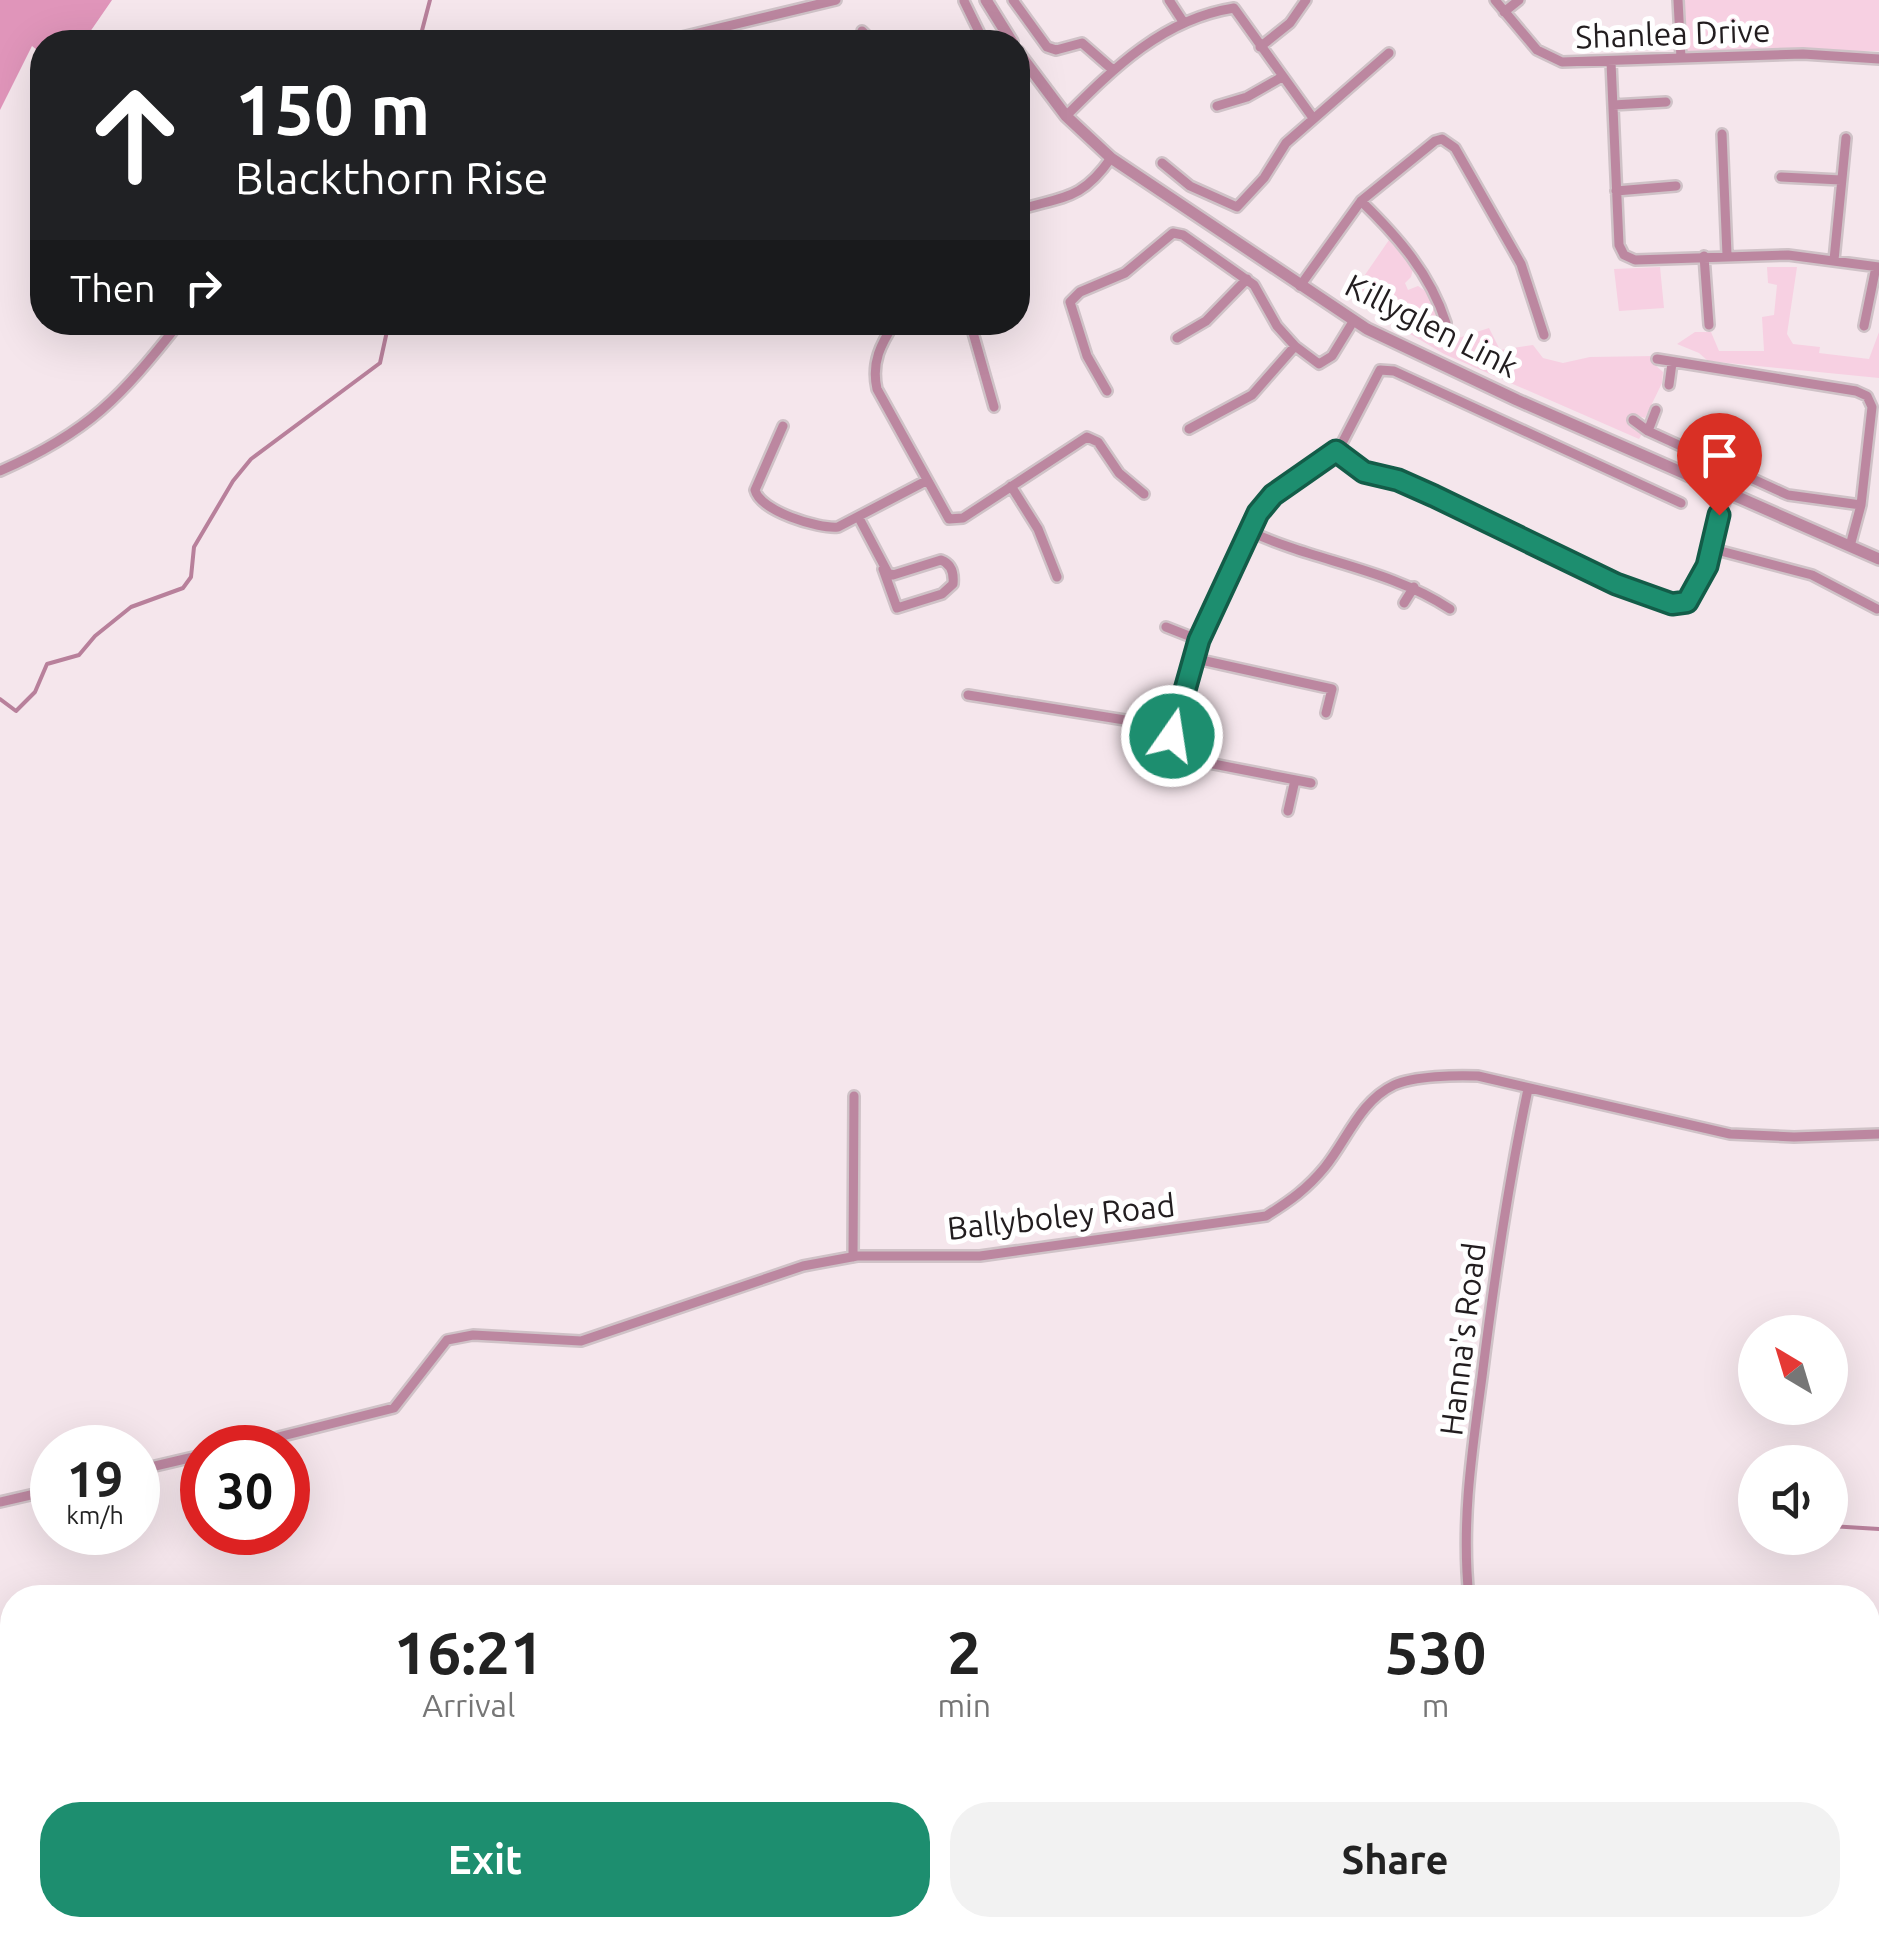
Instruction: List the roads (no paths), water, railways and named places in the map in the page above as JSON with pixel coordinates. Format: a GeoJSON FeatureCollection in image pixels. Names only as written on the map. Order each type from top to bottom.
{"type":"FeatureCollection","features":[{"type":"Feature","properties":{"kind":"street"},"geometry":{"type":"LineString","coordinates":[[711,30],[836,0]]}},
{"type":"Feature","properties":{"kind":"street"},"geometry":{"type":"LineString","coordinates":[[964,0],[978,30]]}},
{"type":"Feature","properties":{"kind":"street"},"geometry":{"type":"LineString","coordinates":[[986,0],[1005,30]]}},
{"type":"Feature","properties":{"kind":"street"},"geometry":{"type":"LineString","coordinates":[[1014,0],[1047,47],[1056,50],[1082,43],[1113,70]]}},
{"type":"Feature","properties":{"kind":"street"},"geometry":{"type":"LineString","coordinates":[[1169,0],[1184,23]]}},
{"type":"Feature","properties":{"kind":"street"},"geometry":{"type":"LineString","coordinates":[[1260,46],[1290,23],[1306,0]]}},
{"type":"Feature","properties":{"kind":"street","name":"Shanlea Drive"},"geometry":{"type":"LineString","coordinates":[[1495,0],[1533,46],[1549,58],[1568,62],[1815,54],[1879,59]]}},
{"type":"Feature","properties":{"kind":"street"},"geometry":{"type":"LineString","coordinates":[[1504,12],[1519,0]]}},
{"type":"Feature","properties":{"kind":"street"},"geometry":{"type":"LineString","coordinates":[[1678,0],[1681,58]]}},
{"type":"Feature","properties":{"kind":"street"},"geometry":{"type":"LineString","coordinates":[[1066,116],[1146,42],[1184,23],[1234,8],[1314,118]]}},
{"type":"Feature","properties":{"kind":"street"},"geometry":{"type":"LineString","coordinates":[[1162,164],[1205,194],[1237,206],[1264,178],[1286,143],[1389,52]]}},
{"type":"Feature","properties":{"kind":"street"},"geometry":{"type":"LineString","coordinates":[[1611,62],[1619,245],[1623,254],[1635,260],[1788,255],[1878,267],[1864,326]]}},
{"type":"Feature","properties":{"kind":"street","name":"Killyglen Link"},"geometry":{"type":"LineString","coordinates":[[1030,68],[1066,116],[1110,158],[1354,320],[1414,354],[1879,559]]}},
{"type":"Feature","properties":{"kind":"street"},"geometry":{"type":"LineString","coordinates":[[1217,106],[1247,97],[1282,77]]}},
{"type":"Feature","properties":{"kind":"street"},"geometry":{"type":"LineString","coordinates":[[1613,104],[1666,102]]}},
{"type":"Feature","properties":{"kind":"street"},"geometry":{"type":"LineString","coordinates":[[1722,134],[1727,255]]}},
{"type":"Feature","properties":{"kind":"street"},"geometry":{"type":"LineString","coordinates":[[1834,260],[1846,138]]}},
{"type":"Feature","properties":{"kind":"street"},"geometry":{"type":"LineString","coordinates":[[1300,286],[1361,201],[1435,141],[1450,141],[1521,264],[1544,335]]}},
{"type":"Feature","properties":{"kind":"street"},"geometry":{"type":"LineString","coordinates":[[1030,207],[1080,192],[1093,182],[1110,158]]}},
{"type":"Feature","properties":{"kind":"street"},"geometry":{"type":"LineString","coordinates":[[1781,176],[1842,180]]}},
{"type":"Feature","properties":{"kind":"street"},"geometry":{"type":"LineString","coordinates":[[1616,192],[1676,186]]}},
{"type":"Feature","properties":{"kind":"street"},"geometry":{"type":"LineString","coordinates":[[1361,201],[1398,238],[1417,264],[1446,322]]}},
{"type":"Feature","properties":{"kind":"street"},"geometry":{"type":"LineString","coordinates":[[1107,391],[1087,356],[1070,312],[1070,302],[1076,295],[1125,273],[1173,233],[1183,235],[1246,279],[1259,291],[1277,326],[1319,364],[1325,364],[1354,320]]}},
{"type":"Feature","properties":{"kind":"street"},"geometry":{"type":"LineString","coordinates":[[1704,256],[1709,326]]}},
{"type":"Feature","properties":{"kind":"street"},"geometry":{"type":"LineString","coordinates":[[1177,338],[1206,321],[1246,279]]}},
{"type":"Feature","properties":{"kind":"street"},"geometry":{"type":"LineString","coordinates":[[0,471],[58,443],[96,417],[132,382],[170,335]]}},
{"type":"Feature","properties":{"kind":"street"},"geometry":{"type":"LineString","coordinates":[[887,335],[879,348],[875,379],[883,402],[944,514],[955,520],[1088,437],[1098,442],[1122,476],[1144,494]]}},
{"type":"Feature","properties":{"kind":"street"},"geometry":{"type":"LineString","coordinates":[[974,335],[994,407]]}},
{"type":"Feature","properties":{"kind":"street"},"geometry":{"type":"LineString","coordinates":[[1190,429],[1256,392],[1295,346]]}},
{"type":"Feature","properties":{"kind":"street"},"geometry":{"type":"LineString","coordinates":[[1657,360],[1866,394],[1872,406],[1861,506],[1850,546]]}},
{"type":"Feature","properties":{"kind":"street"},"geometry":{"type":"LineString","coordinates":[[1669,385],[1672,362]]}},
{"type":"Feature","properties":{"kind":"street"},"geometry":{"type":"LineString","coordinates":[[1311,783],[1193,760],[1176,752],[1174,728],[1192,658],[1254,520],[1270,498],[1336,451],[1352,430],[1375,375],[1386,368],[1681,502]]}},
{"type":"Feature","properties":{"kind":"street"},"geometry":{"type":"LineString","coordinates":[[1648,431],[1656,410]]}},
{"type":"Feature","properties":{"kind":"street"},"geometry":{"type":"LineString","coordinates":[[1633,420],[1648,431],[1788,495],[1861,506]]}},
{"type":"Feature","properties":{"kind":"street"},"geometry":{"type":"LineString","coordinates":[[783,426],[756,488],[759,501],[822,527],[859,518],[926,481]]}},
{"type":"Feature","properties":{"kind":"street"},"geometry":{"type":"LineString","coordinates":[[1336,451],[1368,474],[1403,482],[1614,583],[1680,605],[1688,600],[1712,549],[1716,522],[1729,494]]}},
{"type":"Feature","properties":{"kind":"street"},"geometry":{"type":"LineString","coordinates":[[1012,486],[1038,529],[1057,576]]}},
{"type":"Feature","properties":{"kind":"street"},"geometry":{"type":"LineString","coordinates":[[859,518],[897,608],[942,594],[953,584],[954,574],[941,560],[894,575],[883,569]]}},
{"type":"Feature","properties":{"kind":"street"},"geometry":{"type":"LineString","coordinates":[[1249,530],[1281,546],[1380,573],[1414,587],[1450,609]]}},
{"type":"Feature","properties":{"kind":"street"},"geometry":{"type":"LineString","coordinates":[[1712,549],[1818,577],[1876,609]]}},
{"type":"Feature","properties":{"kind":"street"},"geometry":{"type":"LineString","coordinates":[[1404,604],[1414,587]]}},
{"type":"Feature","properties":{"kind":"street"},"geometry":{"type":"LineString","coordinates":[[1166,627],[1199,640]]}},
{"type":"Feature","properties":{"kind":"street"},"geometry":{"type":"LineString","coordinates":[[1192,658],[1332,689],[1326,713]]}},
{"type":"Feature","properties":{"kind":"street"},"geometry":{"type":"LineString","coordinates":[[968,695],[1174,728]]}},
{"type":"Feature","properties":{"kind":"street"},"geometry":{"type":"LineString","coordinates":[[1288,811],[1295,780]]}},
{"type":"Feature","properties":{"kind":"street","name":"Ballyboley Road"},"geometry":{"type":"LineString","coordinates":[[310,1429],[394,1408],[447,1340],[472,1335],[581,1341],[803,1266],[853,1257],[980,1256],[1266,1216],[1302,1194],[1354,1122],[1395,1085],[1445,1075],[1478,1076],[1730,1134],[1879,1134]]}},
{"type":"Feature","properties":{"kind":"street","name":"Hanna's Road"},"geometry":{"type":"LineString","coordinates":[[1468,1585],[1464,1552],[1467,1491],[1500,1234],[1528,1089]]}},
{"type":"Feature","properties":{"kind":"street"},"geometry":{"type":"LineString","coordinates":[[853,1257],[854,1096]]}},
{"type":"Feature","properties":{"kind":"street"},"geometry":{"type":"LineString","coordinates":[[0,1502],[30,1495]]}},
{"type":"Feature","properties":{"kind":"waterway"},"geometry":{"type":"LineString","coordinates":[[422,30],[430,0]]}},
{"type":"Feature","properties":{"kind":"waterway"},"geometry":{"type":"LineString","coordinates":[[0,699],[16,711],[35,692],[47,664],[79,655],[95,636],[131,607],[183,588],[191,577],[194,547],[233,481],[251,459],[380,363],[386,335]]}},
{"type":"Feature","properties":{"kind":"waterway"},"geometry":{"type":"LineString","coordinates":[[1848,1527],[1879,1529]]}}]}
